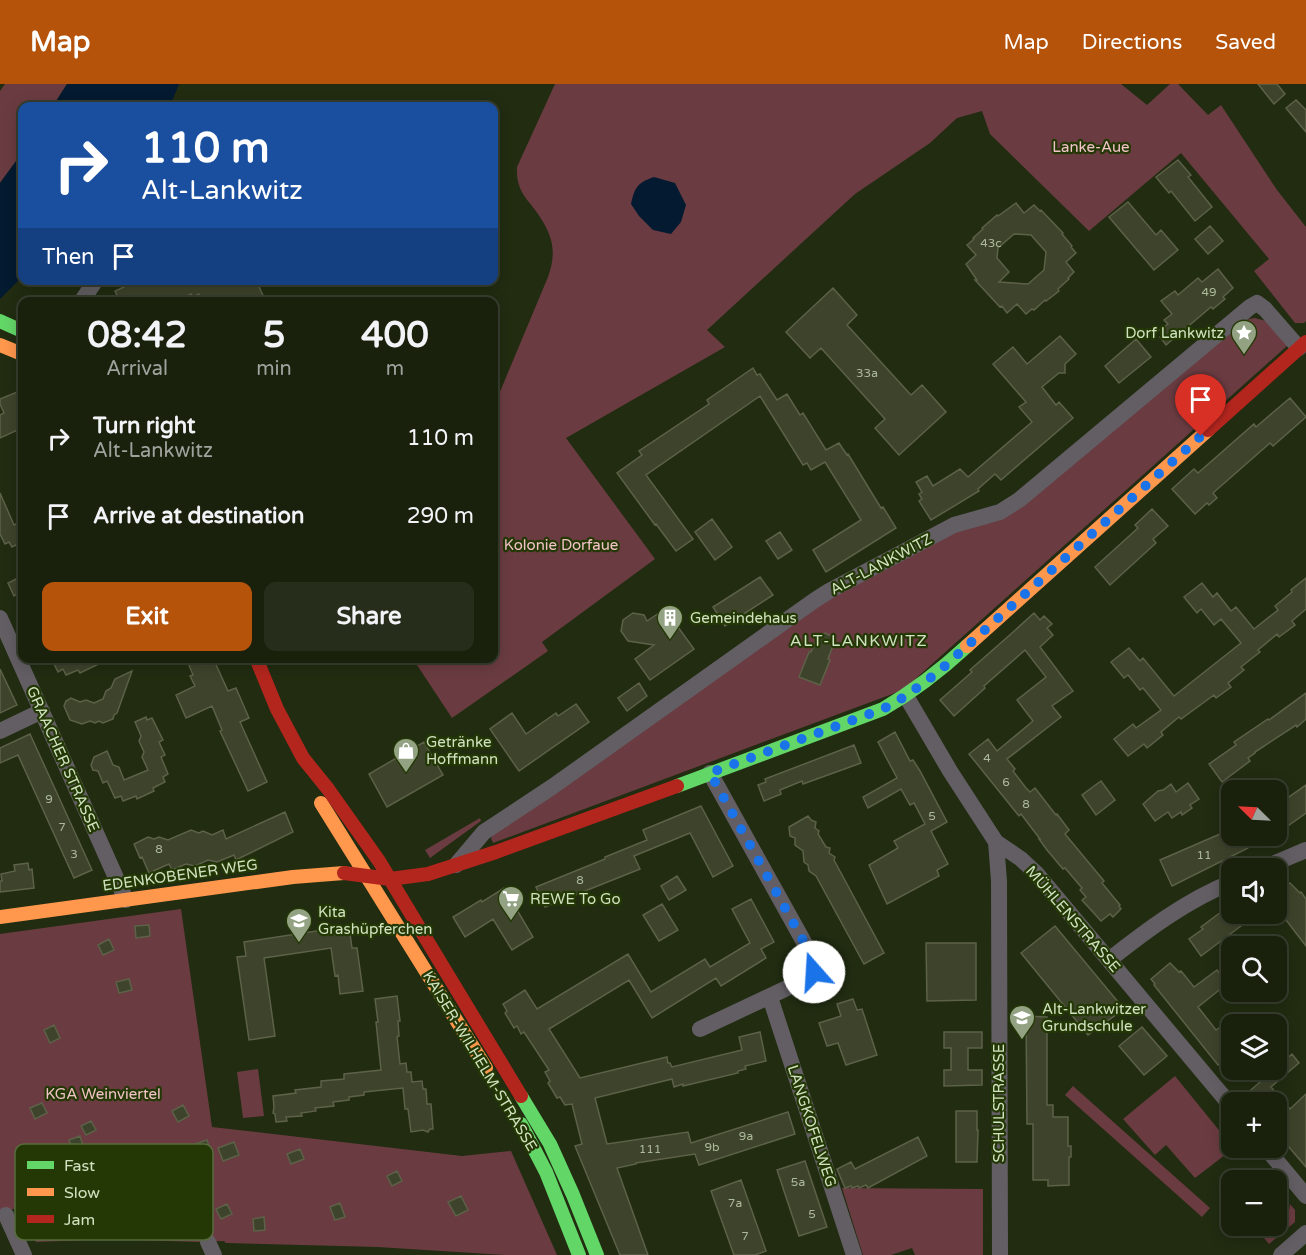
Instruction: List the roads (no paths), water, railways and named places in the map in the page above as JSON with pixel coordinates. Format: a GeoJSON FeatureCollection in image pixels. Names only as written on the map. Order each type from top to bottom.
{"type":"FeatureCollection","features":[{"type":"Feature","properties":{"kind":"street","name":"ALT-LANKWITZ"},"geometry":{"type":"LineString","coordinates":[[390,879],[420,876],[456,865],[516,845],[876,712],[906,696],[946,665],[1303,345],[1257,303],[1250,307],[1019,500],[1000,512],[954,525],[814,600],[552,787],[483,832],[456,865]]}},
{"type":"Feature","properties":{"kind":"street"},"geometry":{"type":"LineString","coordinates":[[0,321],[18,329]]}},
{"type":"Feature","properties":{"kind":"street"},"geometry":{"type":"LineString","coordinates":[[2,346],[18,352]]}},
{"type":"Feature","properties":{"kind":"street","name":"GRAACHER STRASSE"},"geometry":{"type":"LineString","coordinates":[[0,618],[18,658]]}},
{"type":"Feature","properties":{"kind":"street","name":"GRAACHER STRASSE"},"geometry":{"type":"LineString","coordinates":[[20,663],[126,900]]}},
{"type":"Feature","properties":{"kind":"street","name":"KAISER-WILHELM-STRASSE"},"geometry":{"type":"LineString","coordinates":[[258,663],[277,709],[303,758],[354,825],[390,879],[550,1144],[597,1255]]}},
{"type":"Feature","properties":{"kind":"street","name":"MÜHLENSTRASSE"},"geometry":{"type":"LineString","coordinates":[[906,696],[950,771],[996,842],[1021,859],[1036,873],[1221,1094]]}},
{"type":"Feature","properties":{"kind":"street"},"geometry":{"type":"LineString","coordinates":[[0,731],[42,711]]}},
{"type":"Feature","properties":{"kind":"street","name":"KAISER-WILHELM-STRASSE"},"geometry":{"type":"LineString","coordinates":[[303,758],[312,788],[493,1078]]}},
{"type":"Feature","properties":{"kind":"street"},"geometry":{"type":"LineString","coordinates":[[700,1029],[811,977],[815,962],[710,773]]}},
{"type":"Feature","properties":{"kind":"street","name":"SCHULSTRASSE"},"geometry":{"type":"LineString","coordinates":[[996,842],[999,880],[1000,1255]]}},
{"type":"Feature","properties":{"kind":"street"},"geometry":{"type":"LineString","coordinates":[[1287,858],[1306,850]]}},
{"type":"Feature","properties":{"kind":"street","name":"EDENKOBENER WEG"},"geometry":{"type":"LineString","coordinates":[[0,918],[287,877],[342,873],[365,875]]}},
{"type":"Feature","properties":{"kind":"street"},"geometry":{"type":"LineString","coordinates":[[365,875],[390,879]]}},
{"type":"Feature","properties":{"kind":"street"},"geometry":{"type":"LineString","coordinates":[[1109,960],[1165,919],[1221,886]]}},
{"type":"Feature","properties":{"kind":"street","name":"LANGKOFELWEG"},"geometry":{"type":"LineString","coordinates":[[770,997],[854,1255]]}},
{"type":"Feature","properties":{"kind":"street","name":"KAISER-WILHELM-STRASSE"},"geometry":{"type":"LineString","coordinates":[[514,1114],[546,1172],[579,1255]]}},
{"type":"Feature","properties":{"kind":"street"},"geometry":{"type":"LineString","coordinates":[[1274,1158],[1306,1196]]}},
{"type":"Feature","properties":{"kind":"street"},"geometry":{"type":"LineString","coordinates":[[6,1215],[15,1235]]}},
{"type":"Feature","properties":{"kind":"street"},"geometry":{"type":"LineString","coordinates":[[1281,1255],[1306,1233]]}},
{"type":"Feature","properties":{"kind":"street"},"geometry":{"type":"LineString","coordinates":[[17,1240],[24,1255]]}},
{"type":"Feature","properties":{"kind":"water"},"geometry":{"type":"Polygon","coordinates":[[[67,84],[179,84],[172,102],[56,102],[67,84]]]}},
{"type":"Feature","properties":{"kind":"water"},"geometry":{"type":"Polygon","coordinates":[[[18,158],[18,281],[0,299],[0,183],[18,158]]]}},
{"type":"Feature","properties":{"kind":"water"},"geometry":{"type":"Polygon","coordinates":[[[654,177],[675,183],[686,205],[681,222],[671,234],[653,230],[631,204],[638,186],[654,177]]]}},
{"type":"Feature","properties":{"kind":"place","name":"Dorf Lankwitz"},"geometry":{"type":"Point","coordinates":[1244,356]}},
{"type":"Feature","properties":{"kind":"place","name":"Gemeindehaus"},"geometry":{"type":"Point","coordinates":[670,641]}},
{"type":"Feature","properties":{"kind":"place","name":"Getränke Hoffmann"},"geometry":{"type":"Point","coordinates":[406,774]}},
{"type":"Feature","properties":{"kind":"place","name":"REWE To Go"},"geometry":{"type":"Point","coordinates":[511,922]}},
{"type":"Feature","properties":{"kind":"place","name":"Kita Grashüpferchen"},"geometry":{"type":"Point","coordinates":[299,944]}},
{"type":"Feature","properties":{"kind":"place","name":"Alt-Lankwitzer Grundschule"},"geometry":{"type":"Point","coordinates":[1022,1041]}},
{"type":"Feature","properties":{"kind":"district","name":"ALT-LANKWITZ"},"geometry":{"type":"Point","coordinates":[859,641]}},
{"type":"Feature","properties":{"kind":"park label","name":"Lanke-Aue"},"geometry":{"type":"Point","coordinates":[1091,147]}},
{"type":"Feature","properties":{"kind":"park label","name":"Kolonie Dorfaue"},"geometry":{"type":"Point","coordinates":[561,545]}},
{"type":"Feature","properties":{"kind":"park label","name":"KGA Weinviertel"},"geometry":{"type":"Point","coordinates":[103,1094]}}]}
